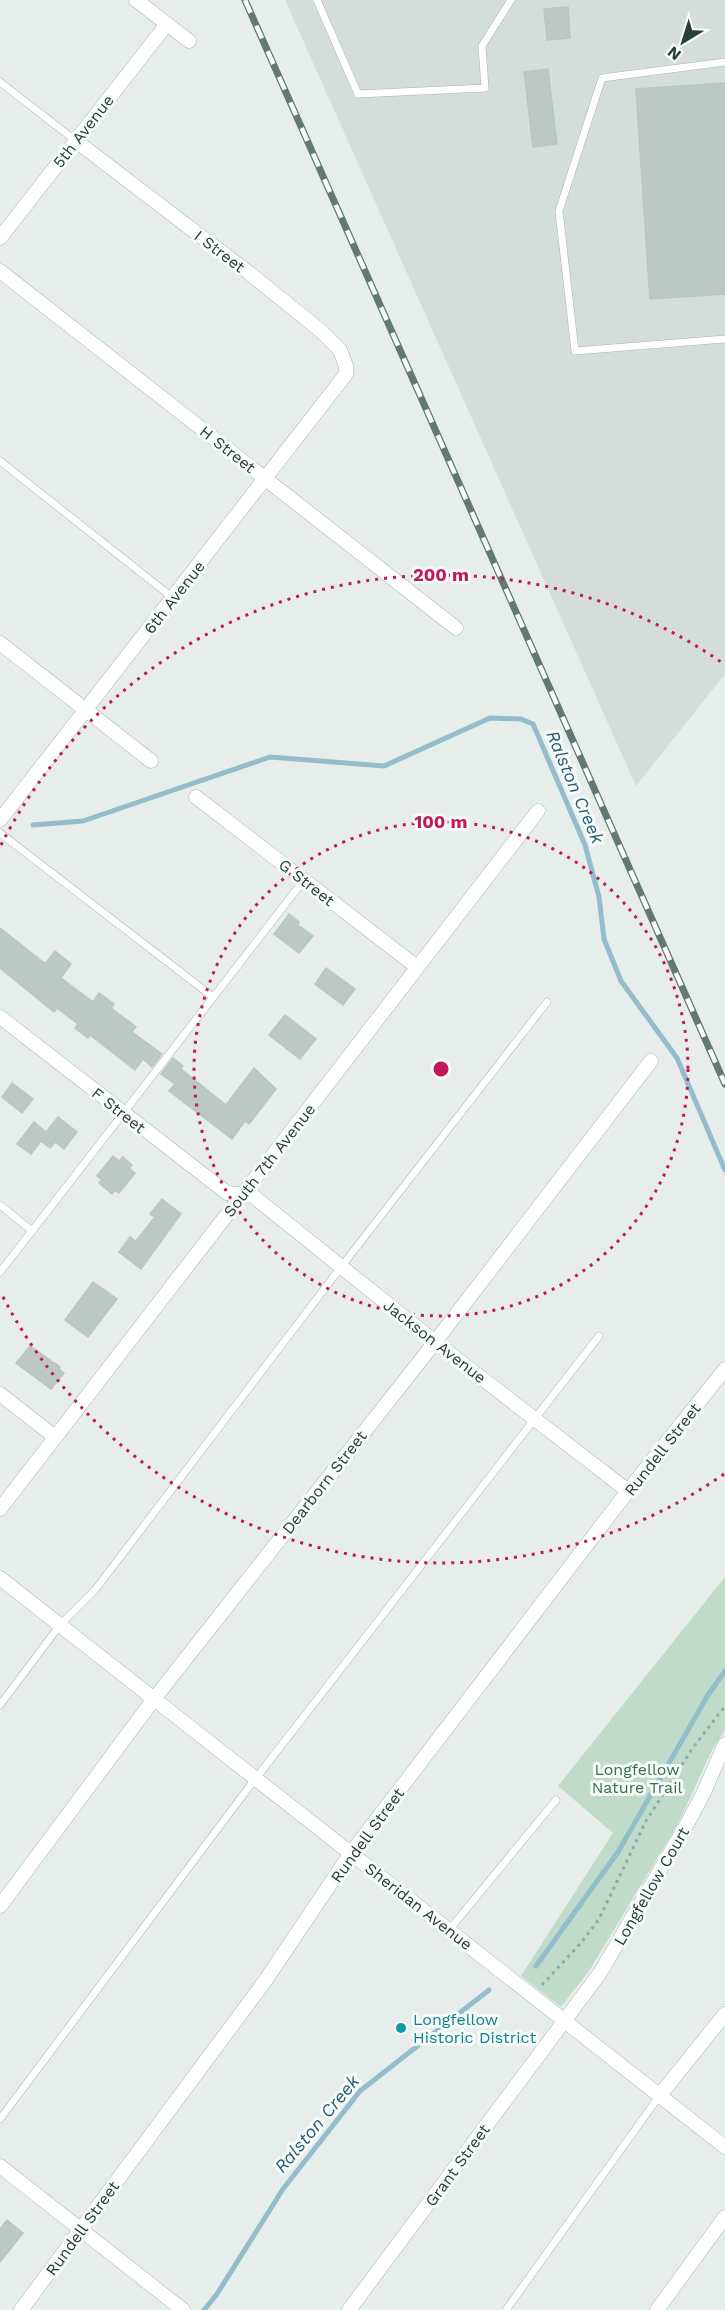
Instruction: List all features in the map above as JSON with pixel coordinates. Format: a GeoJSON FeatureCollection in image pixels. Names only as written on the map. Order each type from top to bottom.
{"type":"FeatureCollection","features":[{"type":"Feature","properties":{"kind":"street"},"geometry":{"type":"LineString","coordinates":[[136,0],[189,41]]}},
{"type":"Feature","properties":{"kind":"street","name":"5th Avenue"},"geometry":{"type":"LineString","coordinates":[[0,238],[167,24]]}},
{"type":"Feature","properties":{"kind":"street","name":"I Street"},"geometry":{"type":"LineString","coordinates":[[76,141],[321,331],[340,350],[346,366],[346,374]]}},
{"type":"Feature","properties":{"kind":"street","name":"H Street"},"geometry":{"type":"LineString","coordinates":[[0,271],[456,628]]}},
{"type":"Feature","properties":{"kind":"street","name":"6th Avenue"},"geometry":{"type":"LineString","coordinates":[[0,820],[346,374]]}},
{"type":"Feature","properties":{"kind":"street"},"geometry":{"type":"LineString","coordinates":[[0,643],[151,761]]}},
{"type":"Feature","properties":{"kind":"street","name":"G Street"},"geometry":{"type":"LineString","coordinates":[[196,797],[417,968]]}},
{"type":"Feature","properties":{"kind":"street","name":"South 7th Avenue"},"geometry":{"type":"LineString","coordinates":[[0,1509],[538,811]]}},
{"type":"Feature","properties":{"kind":"street","name":"F Street"},"geometry":{"type":"LineString","coordinates":[[0,1017],[227,1193],[242,1195]]}},
{"type":"Feature","properties":{"kind":"street","name":"Dearborn Street"},"geometry":{"type":"LineString","coordinates":[[0,1906],[154,1699],[435,1342],[651,1060]]}},
{"type":"Feature","properties":{"kind":"street","name":"Jackson Avenue"},"geometry":{"type":"LineString","coordinates":[[242,1195],[253,1196],[435,1342],[628,1491]]}},
{"type":"Feature","properties":{"kind":"street","name":"Rundell Street"},"geometry":{"type":"LineString","coordinates":[[21,2310],[265,1981],[351,1853],[628,1491],[725,1369]]}},
{"type":"Feature","properties":{"kind":"street"},"geometry":{"type":"LineString","coordinates":[[0,1394],[55,1437]]}},
{"type":"Feature","properties":{"kind":"street","name":"Sheridan Avenue"},"geometry":{"type":"LineString","coordinates":[[0,1578],[725,2147]]}},
{"type":"Feature","properties":{"kind":"street","name":"Longfellow Court"},"geometry":{"type":"LineString","coordinates":[[564,2020],[600,1973],[686,1827],[725,1744]]}},
{"type":"Feature","properties":{"kind":"street"},"geometry":{"type":"LineString","coordinates":[[660,2095],[725,2014]]}},
{"type":"Feature","properties":{"kind":"street","name":"Grant Street"},"geometry":{"type":"LineString","coordinates":[[349,2310],[564,2020]]}},
{"type":"Feature","properties":{"kind":"street"},"geometry":{"type":"LineString","coordinates":[[0,2166],[183,2310]]}},
{"type":"Feature","properties":{"kind":"street"},"geometry":{"type":"LineString","coordinates":[[657,2310],[725,2217]]}},
{"type":"Feature","properties":{"kind":"lane"},"geometry":{"type":"LineString","coordinates":[[317,0],[358,93],[485,88],[482,46],[511,0]]}},
{"type":"Feature","properties":{"kind":"lane"},"geometry":{"type":"LineString","coordinates":[[725,62],[602,78],[559,211],[575,351],[725,339]]}},
{"type":"Feature","properties":{"kind":"lane"},"geometry":{"type":"LineString","coordinates":[[0,82],[76,141]]}},
{"type":"Feature","properties":{"kind":"lane"},"geometry":{"type":"LineString","coordinates":[[0,461],[173,598]]}},
{"type":"Feature","properties":{"kind":"lane"},"geometry":{"type":"LineString","coordinates":[[0,833],[213,997]]}},
{"type":"Feature","properties":{"kind":"lane"},"geometry":{"type":"LineString","coordinates":[[0,1272],[304,880]]}},
{"type":"Feature","properties":{"kind":"lane"},"geometry":{"type":"LineString","coordinates":[[0,1705],[60,1625],[95,1590],[341,1267],[547,1002]]}},
{"type":"Feature","properties":{"kind":"lane"},"geometry":{"type":"LineString","coordinates":[[0,1205],[32,1231]]}},
{"type":"Feature","properties":{"kind":"lane"},"geometry":{"type":"LineString","coordinates":[[0,2120],[256,1779],[599,1336]]}},
{"type":"Feature","properties":{"kind":"lane"},"geometry":{"type":"LineString","coordinates":[[449,1930],[556,1800]]}},
{"type":"Feature","properties":{"kind":"lane"},"geometry":{"type":"LineString","coordinates":[[506,2310],[660,2095]]}},
{"type":"Feature","properties":{"kind":"path"},"geometry":{"type":"LineString","coordinates":[[534,1997],[599,1919],[646,1821],[692,1749],[725,1706]]}},
{"type":"Feature","properties":{"kind":"shaded area"},"geometry":{"type":"Polygon","coordinates":[[[285,0],[725,0],[725,674],[636,786],[285,0]]]}},
{"type":"Feature","properties":{"kind":"green space","name":"Longfellow Nature Trail"},"geometry":{"type":"Polygon","coordinates":[[[725,1577],[725,1730],[711,1752],[679,1822],[589,1971],[561,2007],[521,1976],[613,1833],[558,1786],[725,1577]]]}},
{"type":"Feature","properties":{"kind":"building"},"geometry":{"type":"Polygon","coordinates":[[[568,7],[570,38],[547,40],[544,9],[568,7]]]}},
{"type":"Feature","properties":{"kind":"building"},"geometry":{"type":"Polygon","coordinates":[[[548,69],[557,144],[533,147],[524,72],[548,69]]]}},
{"type":"Feature","properties":{"kind":"building"},"geometry":{"type":"Polygon","coordinates":[[[725,83],[725,294],[650,299],[636,89],[725,83]]]}},
{"type":"Feature","properties":{"kind":"building"},"geometry":{"type":"Polygon","coordinates":[[[289,914],[299,922],[298,925],[313,936],[299,953],[274,934],[289,914]]]}},
{"type":"Feature","properties":{"kind":"building"},"geometry":{"type":"Polygon","coordinates":[[[0,928],[43,962],[46,963],[55,951],[71,964],[61,978],[93,1002],[99,993],[114,1004],[111,1008],[136,1027],[132,1032],[162,1054],[152,1067],[143,1059],[135,1070],[90,1035],[88,1038],[75,1028],[78,1024],[57,1008],[54,1012],[0,968],[0,928]]]}},
{"type":"Feature","properties":{"kind":"building"},"geometry":{"type":"Polygon","coordinates":[[[326,968],[355,989],[343,1005],[315,984],[326,968]]]}},
{"type":"Feature","properties":{"kind":"building"},"geometry":{"type":"Polygon","coordinates":[[[285,1015],[316,1039],[300,1059],[269,1035],[285,1015]]]}},
{"type":"Feature","properties":{"kind":"building"},"geometry":{"type":"Polygon","coordinates":[[[173,1058],[183,1066],[181,1069],[226,1105],[254,1068],[276,1089],[249,1124],[245,1121],[232,1139],[169,1091],[175,1084],[161,1074],[173,1058]]]}},
{"type":"Feature","properties":{"kind":"building"},"geometry":{"type":"Polygon","coordinates":[[[12,1083],[33,1099],[22,1113],[2,1097],[12,1083]]]}},
{"type":"Feature","properties":{"kind":"building"},"geometry":{"type":"Polygon","coordinates":[[[58,1117],[77,1132],[64,1149],[55,1142],[50,1148],[41,1141],[31,1154],[17,1144],[34,1122],[46,1132],[58,1117]]]}},
{"type":"Feature","properties":{"kind":"building"},"geometry":{"type":"Polygon","coordinates":[[[113,1156],[119,1161],[123,1157],[132,1165],[129,1168],[135,1173],[119,1193],[115,1190],[112,1194],[99,1183],[102,1180],[97,1176],[113,1156]]]}},
{"type":"Feature","properties":{"kind":"building"},"geometry":{"type":"Polygon","coordinates":[[[162,1199],[181,1214],[141,1269],[119,1252],[130,1237],[136,1241],[155,1217],[150,1214],[162,1199]]]}},
{"type":"Feature","properties":{"kind":"building"},"geometry":{"type":"Polygon","coordinates":[[[93,1282],[117,1299],[88,1337],[65,1320],[93,1282]]]}},
{"type":"Feature","properties":{"kind":"building"},"geometry":{"type":"Polygon","coordinates":[[[30,1346],[60,1367],[59,1369],[64,1373],[51,1389],[16,1363],[30,1346]]]}},
{"type":"Feature","properties":{"kind":"building"},"geometry":{"type":"Polygon","coordinates":[[[7,2220],[23,2233],[0,2262],[0,2229],[7,2220]]]}},
{"type":"Feature","properties":{"kind":"waterway","name":"Ralston Creek"},"geometry":{"type":"LineString","coordinates":[[33,825],[83,821],[270,757],[384,766],[490,718],[521,719],[533,724],[585,845],[599,897],[604,939],[621,981],[677,1058],[725,1170]]}},
{"type":"Feature","properties":{"kind":"waterway","name":"Ralston Creek"},"geometry":{"type":"LineString","coordinates":[[536,1966],[618,1852],[708,1695],[725,1671]]}},
{"type":"Feature","properties":{"kind":"waterway","name":"Ralston Creek"},"geometry":{"type":"LineString","coordinates":[[204,2310],[217,2294],[283,2189],[360,2091],[489,1990]]}},
{"type":"Feature","properties":{"kind":"railway"},"geometry":{"type":"LineString","coordinates":[[245,0],[725,1084]]}},
{"type":"Feature","properties":{"kind":"place","name":"Longfellow Historic District"},"geometry":{"type":"Point","coordinates":[401,2028]}}]}
